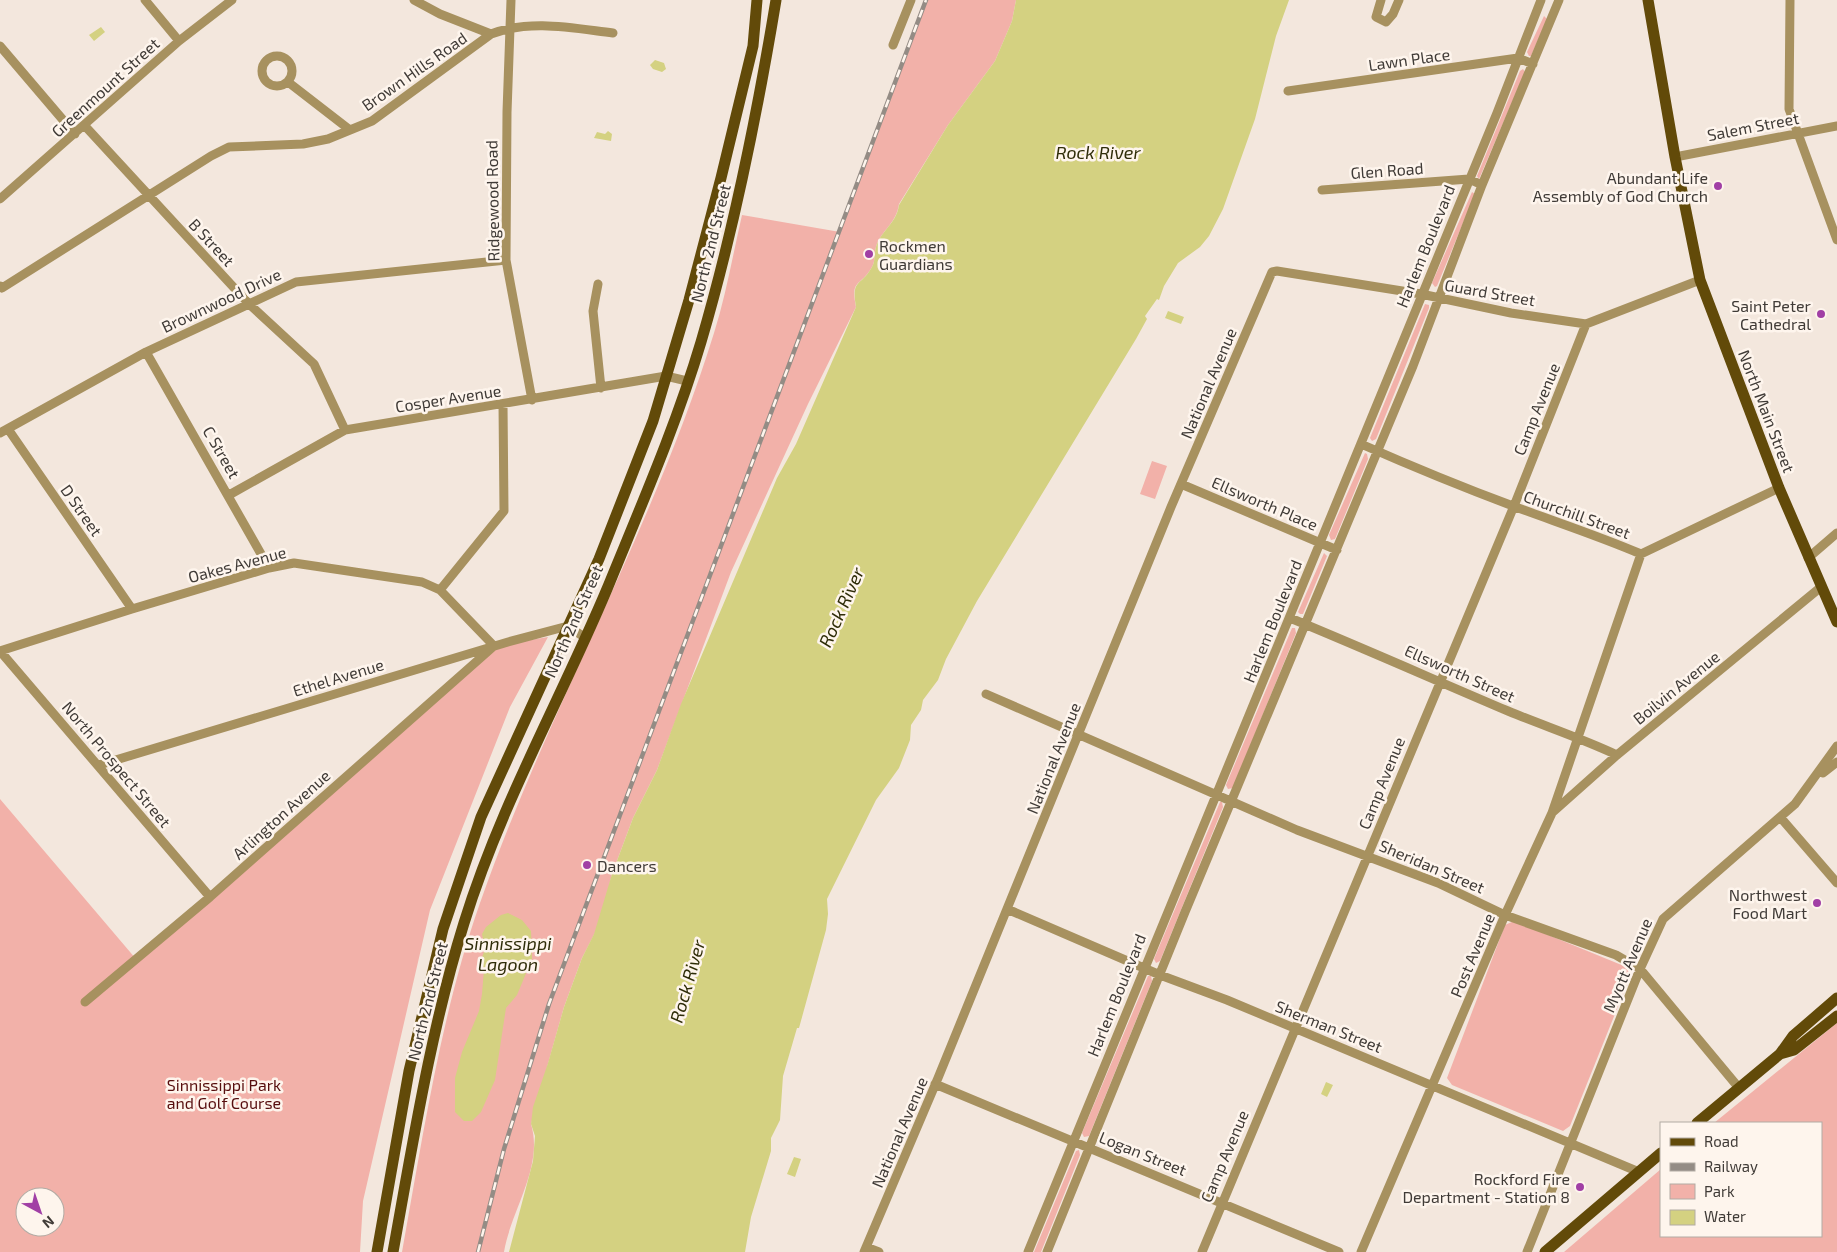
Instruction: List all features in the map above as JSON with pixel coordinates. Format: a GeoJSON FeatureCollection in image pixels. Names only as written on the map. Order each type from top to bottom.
{"type":"FeatureCollection","features":[{"type":"Feature","properties":{"kind":"main road","name":"North 2nd Street"},"geometry":{"type":"LineString","coordinates":[[377,1252],[409,1071],[443,929],[481,817],[599,559],[653,421],[689,300],[721,178],[753,46],[757,0]]}},
{"type":"Feature","properties":{"kind":"main road","name":"North 2nd Street"},"geometry":{"type":"LineString","coordinates":[[393,1252],[425,1079],[463,924],[495,835],[606,592],[653,474],[700,344],[750,149],[776,0]]}},
{"type":"Feature","properties":{"kind":"main road","name":"North Main Street"},"geometry":{"type":"LineString","coordinates":[[1649,2],[1675,157],[1700,280],[1779,488],[1837,622]]}},
{"type":"Feature","properties":{"kind":"main road"},"geometry":{"type":"LineString","coordinates":[[1780,1054],[1784,1044],[1837,998]]}},
{"type":"Feature","properties":{"kind":"main road"},"geometry":{"type":"LineString","coordinates":[[1698,1122],[1780,1054],[1794,1050],[1837,1016]]}},
{"type":"Feature","properties":{"kind":"main road"},"geometry":{"type":"LineString","coordinates":[[1545,1252],[1660,1154]]}},
{"type":"Feature","properties":{"kind":"street"},"geometry":{"type":"LineString","coordinates":[[145,0],[180,41]]}},
{"type":"Feature","properties":{"kind":"street","name":"Greenmount Street"},"geometry":{"type":"LineString","coordinates":[[0,199],[180,41],[232,0]]}},
{"type":"Feature","properties":{"kind":"street"},"geometry":{"type":"LineString","coordinates":[[414,0],[440,14],[490,34]]}},
{"type":"Feature","properties":{"kind":"street","name":"Ridgewood Road"},"geometry":{"type":"LineString","coordinates":[[511,0],[507,112],[506,260],[532,400]]}},
{"type":"Feature","properties":{"kind":"street"},"geometry":{"type":"LineString","coordinates":[[893,46],[911,0]]}},
{"type":"Feature","properties":{"kind":"street"},"geometry":{"type":"LineString","coordinates":[[1381,0],[1376,17],[1386,22],[1393,14],[1399,0]]}},
{"type":"Feature","properties":{"kind":"street","name":"Harlem Boulevard"},"geometry":{"type":"LineString","coordinates":[[1028,1252],[1290,618],[1541,0]]}},
{"type":"Feature","properties":{"kind":"street","name":"Harlem Boulevard"},"geometry":{"type":"LineString","coordinates":[[1047,1252],[1337,550],[1482,185],[1559,0]]}},
{"type":"Feature","properties":{"kind":"street"},"geometry":{"type":"LineString","coordinates":[[1790,0],[1789,108],[1837,240]]}},
{"type":"Feature","properties":{"kind":"street","name":"Brown Hills Road"},"geometry":{"type":"LineString","coordinates":[[1,287],[211,156],[229,148],[303,144],[328,139],[372,121],[490,34],[539,24],[613,33]]}},
{"type":"Feature","properties":{"kind":"street"},"geometry":{"type":"LineString","coordinates":[[0,46],[74,134]]}},
{"type":"Feature","properties":{"kind":"street","name":"Lawn Place"},"geometry":{"type":"LineString","coordinates":[[1288,91],[1518,58],[1533,64]]}},
{"type":"Feature","properties":{"kind":"street"},"geometry":{"type":"LineString","coordinates":[[288,82],[350,130]]}},
{"type":"Feature","properties":{"kind":"street","name":"B Street"},"geometry":{"type":"LineString","coordinates":[[85,126],[249,304],[314,364],[345,430]]}},
{"type":"Feature","properties":{"kind":"street","name":"Salem Street"},"geometry":{"type":"LineString","coordinates":[[1675,157],[1837,126]]}},
{"type":"Feature","properties":{"kind":"street","name":"Glen Road"},"geometry":{"type":"LineString","coordinates":[[1322,190],[1469,179],[1482,185]]}},
{"type":"Feature","properties":{"kind":"street","name":"Brownwood Drive"},"geometry":{"type":"LineString","coordinates":[[4,431],[146,352],[296,282],[506,260]]}},
{"type":"Feature","properties":{"kind":"street","name":"Guard Street"},"geometry":{"type":"LineString","coordinates":[[1270,275],[1277,271],[1421,294],[1511,313],[1586,324],[1700,280]]}},
{"type":"Feature","properties":{"kind":"street","name":"National Avenue"},"geometry":{"type":"LineString","coordinates":[[865,1249],[935,1084],[1181,484],[1270,275]]}},
{"type":"Feature","properties":{"kind":"street"},"geometry":{"type":"LineString","coordinates":[[598,284],[593,311],[601,388]]}},
{"type":"Feature","properties":{"kind":"street","name":"Camp Avenue"},"geometry":{"type":"LineString","coordinates":[[1202,1252],[1221,1202],[1514,506],[1586,324]]}},
{"type":"Feature","properties":{"kind":"street","name":"C Street"},"geometry":{"type":"LineString","coordinates":[[146,352],[230,495],[270,568]]}},
{"type":"Feature","properties":{"kind":"street","name":"Cosper Avenue"},"geometry":{"type":"LineString","coordinates":[[230,495],[345,430],[666,376],[687,381]]}},
{"type":"Feature","properties":{"kind":"street"},"geometry":{"type":"LineString","coordinates":[[440,590],[504,512],[503,404]]}},
{"type":"Feature","properties":{"kind":"street","name":"D Street"},"geometry":{"type":"LineString","coordinates":[[4,431],[132,609]]}},
{"type":"Feature","properties":{"kind":"street","name":"Churchill Street"},"geometry":{"type":"LineString","coordinates":[[1361,444],[1514,506],[1583,529],[1641,554],[1779,488]]}},
{"type":"Feature","properties":{"kind":"street","name":"Ellsworth Place"},"geometry":{"type":"LineString","coordinates":[[1181,484],[1337,550]]}},
{"type":"Feature","properties":{"kind":"street"},"geometry":{"type":"LineString","coordinates":[[1808,558],[1837,533]]}},
{"type":"Feature","properties":{"kind":"street","name":"Post Avenue"},"geometry":{"type":"LineString","coordinates":[[1361,1252],[1505,915],[1552,813],[1641,554]]}},
{"type":"Feature","properties":{"kind":"street","name":"Oakes Avenue"},"geometry":{"type":"LineString","coordinates":[[0,651],[132,609],[270,568],[294,563],[422,582],[440,590],[494,646]]}},
{"type":"Feature","properties":{"kind":"street","name":"Boilvin Avenue"},"geometry":{"type":"LineString","coordinates":[[1552,813],[1618,755],[1821,587]]}},
{"type":"Feature","properties":{"kind":"street","name":"Ellsworth Street"},"geometry":{"type":"LineString","coordinates":[[1290,618],[1440,680],[1508,711],[1577,736],[1618,755]]}},
{"type":"Feature","properties":{"kind":"street"},"geometry":{"type":"LineString","coordinates":[[568,626],[584,637]]}},
{"type":"Feature","properties":{"kind":"street","name":"Ethel Avenue"},"geometry":{"type":"LineString","coordinates":[[99,765],[494,646],[568,626]]}},
{"type":"Feature","properties":{"kind":"street","name":"Arlington Avenue"},"geometry":{"type":"LineString","coordinates":[[85,1002],[210,897],[494,646]]}},
{"type":"Feature","properties":{"kind":"street","name":"North Prospect Street"},"geometry":{"type":"LineString","coordinates":[[0,651],[210,897]]}},
{"type":"Feature","properties":{"kind":"street","name":"Sheridan Street"},"geometry":{"type":"LineString","coordinates":[[986,694],[1297,830],[1438,883],[1505,915],[1616,954],[1640,969],[1739,1088]]}},
{"type":"Feature","properties":{"kind":"street","name":"Myott Avenue"},"geometry":{"type":"LineString","coordinates":[[1527,1252],[1640,969],[1667,913],[1795,804],[1837,746]]}},
{"type":"Feature","properties":{"kind":"street"},"geometry":{"type":"LineString","coordinates":[[1813,781],[1837,762]]}},
{"type":"Feature","properties":{"kind":"street"},"geometry":{"type":"LineString","coordinates":[[1780,817],[1837,883]]}},
{"type":"Feature","properties":{"kind":"street","name":"Sherman Street"},"geometry":{"type":"LineString","coordinates":[[1007,909],[1160,975],[1294,1028],[1639,1172]]}},
{"type":"Feature","properties":{"kind":"street","name":"Logan Street"},"geometry":{"type":"LineString","coordinates":[[935,1084],[1339,1252]]}},
{"type":"Feature","properties":{"kind":"street"},"geometry":{"type":"LineString","coordinates":[[865,1249],[879,1252]]}},
{"type":"Feature","properties":{"kind":"green space"},"geometry":{"type":"Polygon","coordinates":[[[926,0],[1016,0],[1012,21],[995,61],[948,125],[899,204],[894,218],[877,245],[872,267],[854,291],[856,307],[808,404],[731,572],[657,770],[633,818],[612,874],[600,923],[582,958],[564,1007],[531,1124],[534,1140],[530,1172],[504,1252],[402,1252],[434,1076],[466,945],[507,831],[631,549],[689,406],[718,319],[742,215],[840,232],[926,0]]]}},
{"type":"Feature","properties":{"kind":"green space"},"geometry":{"type":"Polygon","coordinates":[[[1544,16],[1547,19],[1531,56],[1529,56],[1527,52],[1544,16]]]}},
{"type":"Feature","properties":{"kind":"green space"},"geometry":{"type":"Polygon","coordinates":[[[1523,69],[1525,72],[1479,179],[1477,176],[1520,71],[1523,69]]]}},
{"type":"Feature","properties":{"kind":"green space"},"geometry":{"type":"Polygon","coordinates":[[[1472,192],[1475,194],[1435,287],[1432,283],[1472,192]]]}},
{"type":"Feature","properties":{"kind":"green space"},"geometry":{"type":"Polygon","coordinates":[[[1425,304],[1429,305],[1429,308],[1376,439],[1372,441],[1370,438],[1425,304]]]}},
{"type":"Feature","properties":{"kind":"green space"},"geometry":{"type":"Polygon","coordinates":[[[1365,453],[1368,459],[1335,539],[1331,540],[1329,535],[1365,453]]]}},
{"type":"Feature","properties":{"kind":"green space"},"geometry":{"type":"Polygon","coordinates":[[[1152,461],[1167,466],[1155,499],[1140,494],[1152,461]]]}},
{"type":"Feature","properties":{"kind":"green space"},"geometry":{"type":"Polygon","coordinates":[[[1324,553],[1327,556],[1303,614],[1300,614],[1298,612],[1324,553]]]}},
{"type":"Feature","properties":{"kind":"green space"},"geometry":{"type":"Polygon","coordinates":[[[1292,628],[1295,628],[1296,633],[1233,788],[1228,789],[1226,785],[1292,628]]]}},
{"type":"Feature","properties":{"kind":"green space","name":"Sinnissippi Park and Golf Course"},"geometry":{"type":"Polygon","coordinates":[[[548,637],[510,707],[430,910],[363,1201],[360,1252],[0,1252],[0,799],[136,959],[494,646],[548,637]]]}},
{"type":"Feature","properties":{"kind":"green space"},"geometry":{"type":"Polygon","coordinates":[[[1220,802],[1222,802],[1223,807],[1160,961],[1156,963],[1154,959],[1220,802]]]}},
{"type":"Feature","properties":{"kind":"green space"},"geometry":{"type":"Polygon","coordinates":[[[1514,921],[1624,966],[1631,974],[1570,1126],[1563,1131],[1452,1085],[1447,1078],[1505,925],[1514,921]]]}},
{"type":"Feature","properties":{"kind":"green space"},"geometry":{"type":"Polygon","coordinates":[[[1148,976],[1151,976],[1152,981],[1089,1136],[1084,1137],[1082,1133],[1148,976]]]}},
{"type":"Feature","properties":{"kind":"green space"},"geometry":{"type":"Polygon","coordinates":[[[1837,1023],[1837,1252],[1564,1252],[1660,1170],[1660,1237],[1822,1237],[1822,1122],[1715,1122],[1837,1023]]]}},
{"type":"Feature","properties":{"kind":"green space"},"geometry":{"type":"Polygon","coordinates":[[[1079,1150],[1080,1155],[1041,1252],[1034,1252],[1076,1151],[1079,1150]]]}},
{"type":"Feature","properties":{"kind":"water","name":"Rock River"},"geometry":{"type":"Polygon","coordinates":[[[1016,0],[1289,0],[1276,36],[1255,119],[1223,209],[1209,236],[1200,247],[1178,263],[1164,286],[1159,300],[1157,299],[1145,316],[1147,319],[1136,339],[977,601],[946,659],[938,680],[923,700],[921,710],[911,725],[910,740],[899,768],[876,800],[827,899],[826,930],[799,1028],[797,1028],[783,1076],[780,1120],[771,1138],[771,1151],[751,1217],[745,1252],[509,1252],[533,1161],[535,1136],[531,1124],[533,1107],[564,1007],[582,958],[594,934],[612,874],[633,818],[657,770],[681,704],[777,478],[796,444],[856,307],[856,287],[872,267],[880,239],[948,125],[995,61],[1012,21],[1016,0]]]}},
{"type":"Feature","properties":{"kind":"water"},"geometry":{"type":"Polygon","coordinates":[[[101,27],[105,32],[94,41],[89,35],[101,27]]]}},
{"type":"Feature","properties":{"kind":"water"},"geometry":{"type":"Polygon","coordinates":[[[655,60],[664,63],[666,69],[662,72],[653,69],[650,65],[655,60]]]}},
{"type":"Feature","properties":{"kind":"water"},"geometry":{"type":"Polygon","coordinates":[[[608,131],[612,134],[611,141],[594,138],[597,132],[605,134],[608,131]]]}},
{"type":"Feature","properties":{"kind":"water"},"geometry":{"type":"Polygon","coordinates":[[[1168,311],[1184,317],[1181,324],[1165,318],[1168,311]]]}},
{"type":"Feature","properties":{"kind":"water","name":"Sinnissippi Lagoon"},"geometry":{"type":"Polygon","coordinates":[[[508,913],[522,920],[531,931],[532,959],[517,995],[506,1008],[495,1080],[481,1112],[472,1121],[464,1121],[455,1112],[455,1078],[462,1052],[479,1011],[484,969],[481,960],[485,949],[482,934],[486,927],[501,915],[508,913]]]}},
{"type":"Feature","properties":{"kind":"water"},"geometry":{"type":"Polygon","coordinates":[[[1326,1082],[1333,1085],[1327,1097],[1321,1094],[1326,1082]]]}},
{"type":"Feature","properties":{"kind":"water"},"geometry":{"type":"Polygon","coordinates":[[[794,1157],[801,1159],[795,1177],[787,1174],[794,1157]]]}},
{"type":"Feature","properties":{"kind":"railway"},"geometry":{"type":"LineString","coordinates":[[478,1252],[504,1149],[549,1004],[926,0]]}},
{"type":"Feature","properties":{"kind":"place","name":"Abundant Life Assembly of God Church"},"geometry":{"type":"Point","coordinates":[1718,186]}},
{"type":"Feature","properties":{"kind":"place","name":"Rockmen Guardians"},"geometry":{"type":"Point","coordinates":[869,254]}},
{"type":"Feature","properties":{"kind":"place","name":"Saint Peter Cathedral"},"geometry":{"type":"Point","coordinates":[1821,314]}},
{"type":"Feature","properties":{"kind":"place","name":"Dancers"},"geometry":{"type":"Point","coordinates":[587,865]}},
{"type":"Feature","properties":{"kind":"place","name":"Northwest Food Mart"},"geometry":{"type":"Point","coordinates":[1817,903]}},
{"type":"Feature","properties":{"kind":"place","name":"Rockford Fire Department - Station 8"},"geometry":{"type":"Point","coordinates":[1580,1187]}}]}
